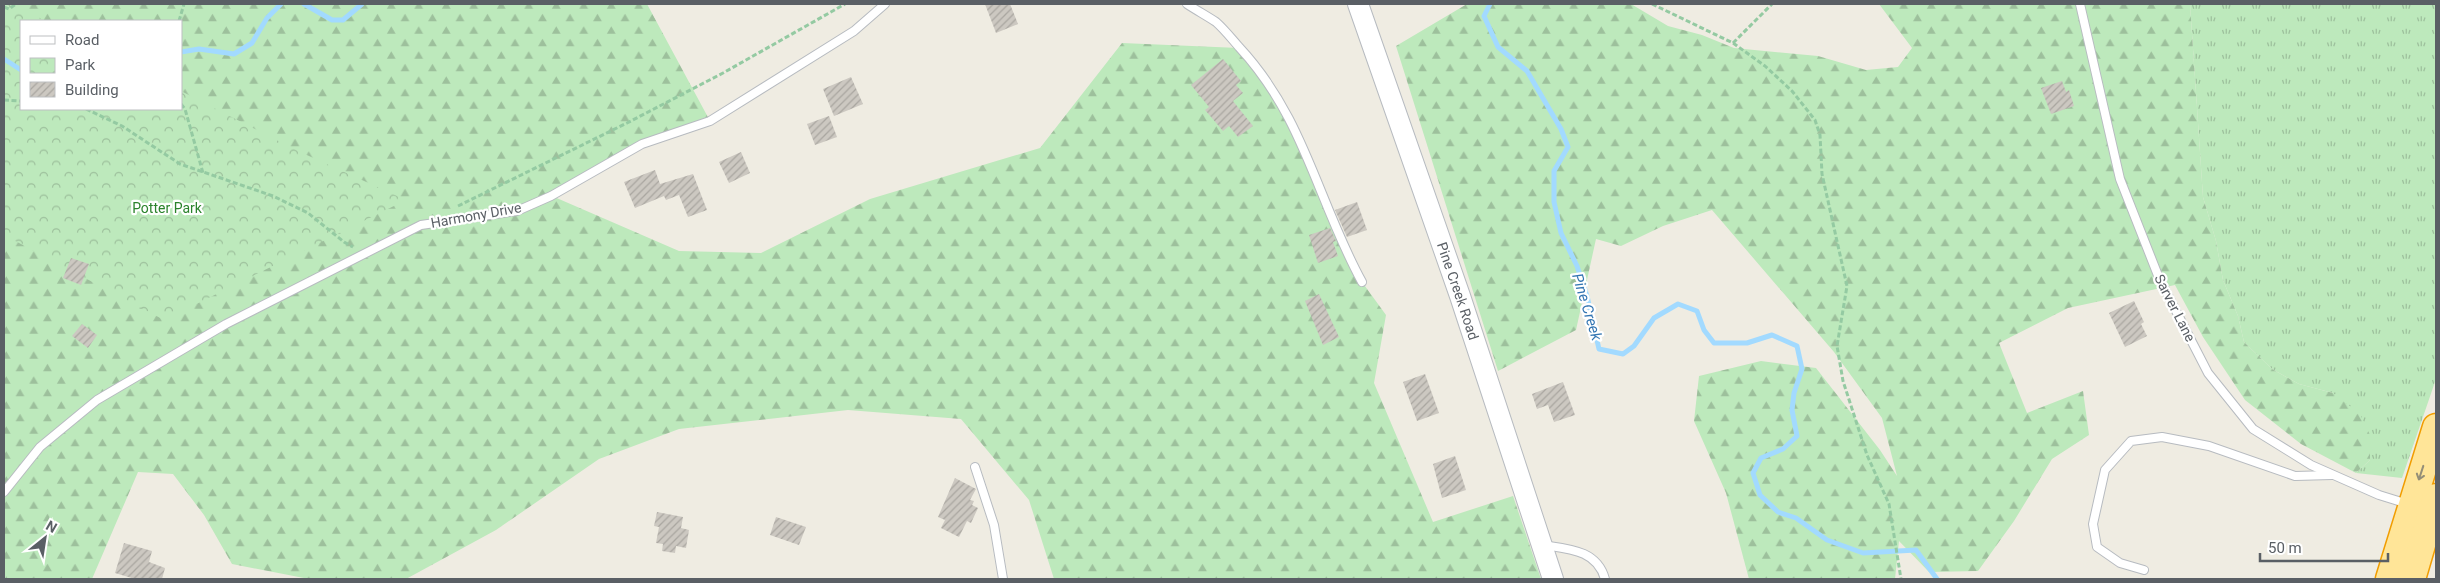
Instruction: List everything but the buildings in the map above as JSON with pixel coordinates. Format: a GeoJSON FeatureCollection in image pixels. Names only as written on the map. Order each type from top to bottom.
{"type":"FeatureCollection","features":[{"type":"Feature","properties":{"kind":"highway"},"geometry":{"type":"LineString","coordinates":[[2389,579],[2436,427]]}},
{"type":"Feature","properties":{"kind":"highway"},"geometry":{"type":"LineString","coordinates":[[2412,579],[2436,497]]}},
{"type":"Feature","properties":{"kind":"street","name":"Pine Creek Road"},"geometry":{"type":"LineString","coordinates":[[1358,4],[1460,296],[1554,579]]}},
{"type":"Feature","properties":{"kind":"lane","name":"Harmony Drive"},"geometry":{"type":"LineString","coordinates":[[4,492],[40,447],[97,400],[226,324],[421,225],[517,210],[551,196],[642,144],[710,121],[854,30],[885,4]]}},
{"type":"Feature","properties":{"kind":"lane"},"geometry":{"type":"LineString","coordinates":[[1187,4],[1217,23],[1256,66],[1281,101],[1300,139],[1345,252],[1362,282]]}},
{"type":"Feature","properties":{"kind":"lane","name":"Sarver Lane"},"geometry":{"type":"LineString","coordinates":[[2080,4],[2120,179],[2159,278],[2208,373],[2253,429],[2311,465],[2379,495],[2411,505]]}},
{"type":"Feature","properties":{"kind":"lane"},"geometry":{"type":"LineString","coordinates":[[2144,570],[2120,563],[2097,547],[2093,524],[2105,470],[2131,442],[2162,438],[2209,446],[2295,476],[2334,475]]}},
{"type":"Feature","properties":{"kind":"lane"},"geometry":{"type":"LineString","coordinates":[[975,467],[994,525],[1004,579]]}},
{"type":"Feature","properties":{"kind":"lane"},"geometry":{"type":"LineString","coordinates":[[1542,545],[1585,552],[1602,569],[1606,579]]}},
{"type":"Feature","properties":{"kind":"path"},"geometry":{"type":"LineString","coordinates":[[4,7],[9,9],[16,4]]}},
{"type":"Feature","properties":{"kind":"path"},"geometry":{"type":"LineString","coordinates":[[179,20],[184,4]]}},
{"type":"Feature","properties":{"kind":"path"},"geometry":{"type":"LineString","coordinates":[[453,209],[723,73],[845,4]]}},
{"type":"Feature","properties":{"kind":"path"},"geometry":{"type":"LineString","coordinates":[[1652,4],[1733,43],[1765,66],[1792,90],[1815,120],[1820,135],[1822,174],[1847,286],[1837,346],[1843,381],[1867,455],[1889,504],[1901,579]]}},
{"type":"Feature","properties":{"kind":"path"},"geometry":{"type":"LineString","coordinates":[[1733,43],[1772,4]]}},
{"type":"Feature","properties":{"kind":"path"},"geometry":{"type":"LineString","coordinates":[[4,100],[20,100]]}},
{"type":"Feature","properties":{"kind":"path"},"geometry":{"type":"LineString","coordinates":[[182,105],[185,109],[203,173]]}},
{"type":"Feature","properties":{"kind":"path"},"geometry":{"type":"LineString","coordinates":[[88,110],[122,126],[180,164],[273,196],[308,213],[344,242],[366,254]]}},
{"type":"Feature","properties":{"kind":"green space"},"geometry":{"type":"Polygon","coordinates":[[[4,4],[647,4],[710,121],[642,144],[552,196],[679,251],[761,253],[870,199],[1040,148],[1122,43],[1239,48],[1281,101],[1362,282],[1386,315],[1374,383],[1433,522],[1513,496],[1541,579],[1054,579],[1029,500],[961,419],[848,410],[679,429],[599,459],[496,530],[406,579],[309,579],[232,564],[204,515],[173,474],[138,472],[92,579],[4,579],[4,4]]]}},
{"type":"Feature","properties":{"kind":"green space","name":"Potter Park"},"geometry":{"type":"Polygon","coordinates":[[[4,4],[12,4],[44,20],[20,20],[20,110],[182,110],[182,92],[298,151],[406,200],[164,320],[4,235],[4,4]]]}},
{"type":"Feature","properties":{"kind":"green space"},"geometry":{"type":"Polygon","coordinates":[[[1467,4],[1631,4],[1668,26],[1702,35],[1734,48],[1818,56],[1866,70],[1898,67],[1912,48],[1879,4],[2190,4],[2203,197],[2216,241],[2223,280],[2238,316],[2244,342],[2272,369],[2299,384],[2333,393],[2360,414],[2370,435],[2370,460],[2356,473],[2301,444],[2245,400],[2203,337],[2175,285],[2068,308],[1999,343],[2027,413],[2083,391],[2089,435],[2052,459],[2014,521],[1978,571],[1929,572],[1899,541],[1895,579],[1749,579],[1726,493],[1694,421],[1699,376],[1761,361],[1816,368],[1880,450],[1897,476],[1882,418],[1834,352],[1712,210],[1663,226],[1621,246],[1596,239],[1576,330],[1498,371],[1396,46],[1467,4]]]}},
{"type":"Feature","properties":{"kind":"green space"},"geometry":{"type":"Polygon","coordinates":[[[2190,4],[2436,4],[2436,379],[2402,478],[2356,473],[2370,460],[2333,393],[2299,384],[2272,369],[2244,342],[2238,316],[2223,280],[2216,241],[2203,197],[2190,4]]]}},
{"type":"Feature","properties":{"kind":"waterway"},"geometry":{"type":"LineString","coordinates":[[182,52],[199,49],[234,54],[252,43],[267,18],[281,4]]}},
{"type":"Feature","properties":{"kind":"waterway"},"geometry":{"type":"LineString","coordinates":[[304,4],[332,20],[343,20],[362,4]]}},
{"type":"Feature","properties":{"kind":"waterway","name":"Pine Creek"},"geometry":{"type":"LineString","coordinates":[[1490,4],[1484,16],[1498,47],[1527,71],[1561,129],[1568,147],[1554,171],[1554,202],[1561,233],[1577,266],[1587,296],[1599,349],[1623,354],[1634,346],[1654,318],[1678,304],[1697,311],[1704,330],[1714,343],[1747,343],[1772,335],[1797,346],[1802,369],[1794,393],[1792,410],[1797,436],[1783,449],[1761,458],[1753,473],[1760,495],[1778,512],[1796,518],[1827,540],[1863,553],[1916,550],[1937,579]]}},
{"type":"Feature","properties":{"kind":"waterway"},"geometry":{"type":"LineString","coordinates":[[4,59],[20,69]]}}]}
